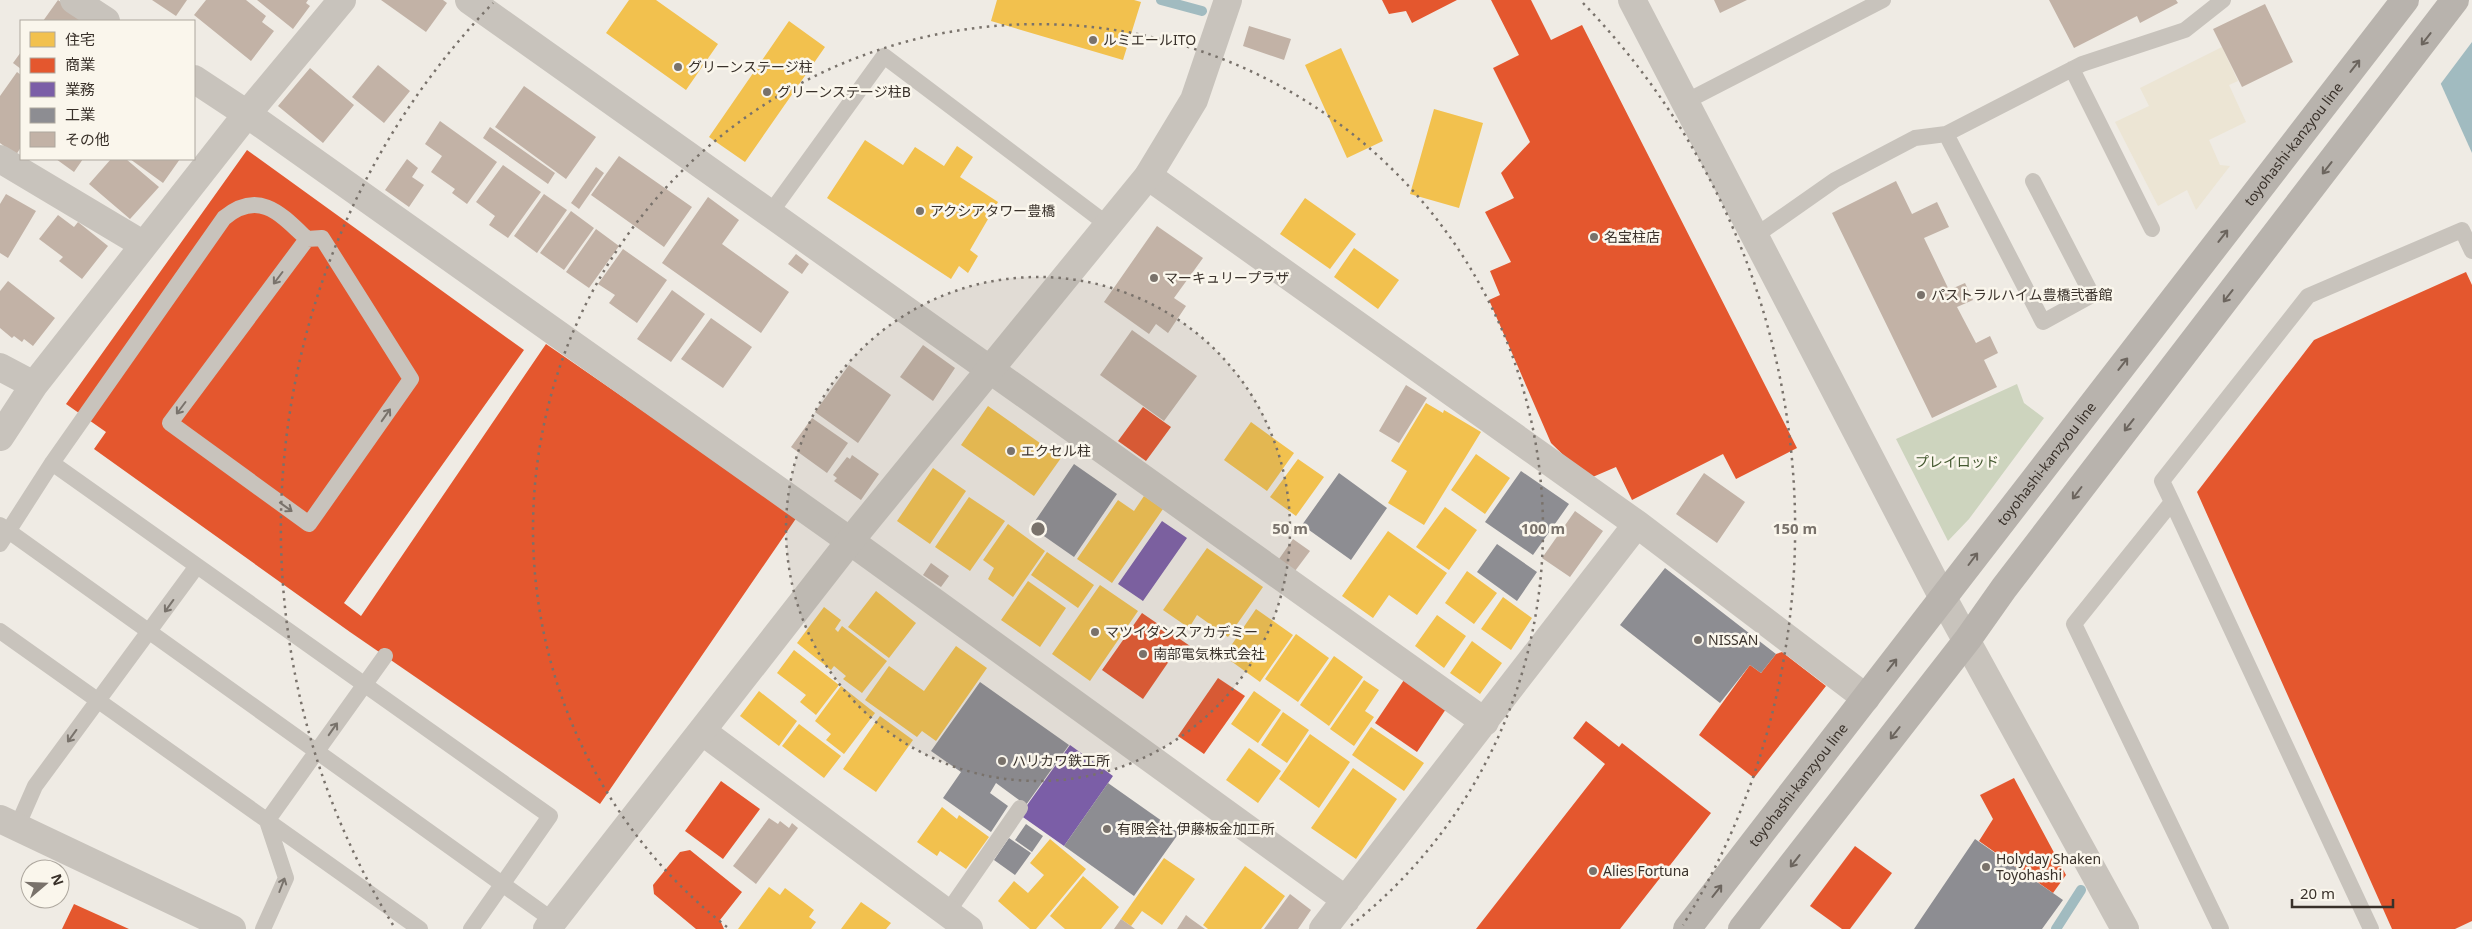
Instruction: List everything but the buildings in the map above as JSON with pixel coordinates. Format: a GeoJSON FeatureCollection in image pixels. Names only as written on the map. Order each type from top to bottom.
{"type":"FeatureCollection","features":[{"type":"Feature","properties":{"kind":"main road","name":"toyohashi-kanzyou line"},"geometry":{"type":"LineString","coordinates":[[1687,929],[2405,0]]}},
{"type":"Feature","properties":{"kind":"main road"},"geometry":{"type":"LineString","coordinates":[[1742,929],[1968,640],[2106,454],[2455,0]]}},
{"type":"Feature","properties":{"kind":"street"},"geometry":{"type":"LineString","coordinates":[[74,0],[104,20]]}},
{"type":"Feature","properties":{"kind":"street"},"geometry":{"type":"LineString","coordinates":[[0,437],[34,385],[247,114],[342,0]]}},
{"type":"Feature","properties":{"kind":"street"},"geometry":{"type":"LineString","coordinates":[[469,0],[771,212],[988,370],[1485,722]]}},
{"type":"Feature","properties":{"kind":"street"},"geometry":{"type":"LineString","coordinates":[[550,925],[703,732],[850,541],[1148,176],[1194,100],[1228,0]]}},
{"type":"Feature","properties":{"kind":"street"},"geometry":{"type":"LineString","coordinates":[[1632,0],[1944,598],[2126,929]]}},
{"type":"Feature","properties":{"kind":"street"},"geometry":{"type":"LineString","coordinates":[[195,80],[247,114],[850,541],[1346,900]]}},
{"type":"Feature","properties":{"kind":"street"},"geometry":{"type":"LineString","coordinates":[[0,159],[144,245]]}},
{"type":"Feature","properties":{"kind":"street"},"geometry":{"type":"LineString","coordinates":[[1148,176],[1637,524],[1866,698]]}},
{"type":"Feature","properties":{"kind":"street"},"geometry":{"type":"LineString","coordinates":[[0,367],[34,385]]}},
{"type":"Feature","properties":{"kind":"street"},"geometry":{"type":"LineString","coordinates":[[1323,929],[1637,524]]}},
{"type":"Feature","properties":{"kind":"street"},"geometry":{"type":"LineString","coordinates":[[703,732],[969,929]]}},
{"type":"Feature","properties":{"kind":"street"},"geometry":{"type":"LineString","coordinates":[[9,823],[232,929]]}},
{"type":"Feature","properties":{"kind":"lane"},"geometry":{"type":"LineString","coordinates":[[1685,102],[1883,0]]}},
{"type":"Feature","properties":{"kind":"lane"},"geometry":{"type":"LineString","coordinates":[[1755,236],[1835,180],[1899,146],[1915,138],[1946,134],[2072,69],[2185,30],[2223,0]]}},
{"type":"Feature","properties":{"kind":"lane"},"geometry":{"type":"LineString","coordinates":[[771,212],[884,56],[1108,225]]}},
{"type":"Feature","properties":{"kind":"lane"},"geometry":{"type":"LineString","coordinates":[[2072,69],[2152,229]]}},
{"type":"Feature","properties":{"kind":"lane"},"geometry":{"type":"LineString","coordinates":[[1946,134],[2043,322],[2092,295],[2033,181]]}},
{"type":"Feature","properties":{"kind":"lane"},"geometry":{"type":"LineString","coordinates":[[307,239],[170,423],[309,524],[411,379],[322,238],[307,239],[280,214],[267,207],[243,206],[224,218],[3,533],[150,632],[317,751],[502,884],[550,925]]}},
{"type":"Feature","properties":{"kind":"lane"},"geometry":{"type":"LineString","coordinates":[[2371,929],[2162,481],[2308,296],[2462,230],[2472,251]]}},
{"type":"Feature","properties":{"kind":"lane"},"geometry":{"type":"LineString","coordinates":[[52,463],[550,816],[471,929]]}},
{"type":"Feature","properties":{"kind":"lane"},"geometry":{"type":"LineString","coordinates":[[2172,502],[2074,624],[2221,929]]}},
{"type":"Feature","properties":{"kind":"lane"},"geometry":{"type":"LineString","coordinates":[[9,823],[198,566]]}},
{"type":"Feature","properties":{"kind":"lane"},"geometry":{"type":"LineString","coordinates":[[0,631],[420,929]]}},
{"type":"Feature","properties":{"kind":"lane"},"geometry":{"type":"LineString","coordinates":[[267,821],[385,656]]}},
{"type":"Feature","properties":{"kind":"lane"},"geometry":{"type":"LineString","coordinates":[[947,913],[1020,808]]}},
{"type":"Feature","properties":{"kind":"lane"},"geometry":{"type":"LineString","coordinates":[[263,929],[286,878],[267,821]]}},
{"type":"Feature","properties":{"kind":"green space","name":"プレイロッド"},"geometry":{"type":"Polygon","coordinates":[[[2017,384],[2024,403],[2044,418],[1969,519],[1948,541],[1896,439],[2017,384]]]}},
{"type":"Feature","properties":{"kind":"shaded area"},"geometry":{"type":"Polygon","coordinates":[[[2222,47],[2238,81],[2229,85],[2246,122],[2209,140],[2220,165],[2230,166],[2196,210],[2187,190],[2158,206],[2115,122],[2149,106],[2140,88],[2222,47]]]}},
{"type":"Feature","properties":{"kind":"water"},"geometry":{"type":"Polygon","coordinates":[[[2403,0],[2472,0],[2472,153],[2403,0]]]}},
{"type":"Feature","properties":{"kind":"pier"},"geometry":{"type":"Polygon","coordinates":[[[2400,0],[2472,0],[2472,42],[2439,86],[2400,0]]]}},
{"type":"Feature","properties":{"kind":"waterway"},"geometry":{"type":"LineString","coordinates":[[1161,0],[1202,11]]}},
{"type":"Feature","properties":{"kind":"waterway"},"geometry":{"type":"LineString","coordinates":[[2056,929],[2081,890]]}},
{"type":"Feature","properties":{"kind":"place","name":"ルミエールITO"},"geometry":{"type":"Point","coordinates":[1093,40]}},
{"type":"Feature","properties":{"kind":"place","name":"グリーンステージ柱"},"geometry":{"type":"Point","coordinates":[678,67]}},
{"type":"Feature","properties":{"kind":"place","name":"グリーンステージ柱B"},"geometry":{"type":"Point","coordinates":[767,92]}},
{"type":"Feature","properties":{"kind":"place","name":"アクシアタワー豊橋"},"geometry":{"type":"Point","coordinates":[920,211]}},
{"type":"Feature","properties":{"kind":"place","name":"名宝柱店"},"geometry":{"type":"Point","coordinates":[1594,237]}},
{"type":"Feature","properties":{"kind":"place","name":"マーキュリープラザ"},"geometry":{"type":"Point","coordinates":[1154,278]}},
{"type":"Feature","properties":{"kind":"place","name":"パストラルハイム豊橋弐番館"},"geometry":{"type":"Point","coordinates":[1921,295]}},
{"type":"Feature","properties":{"kind":"place","name":"エクセル柱"},"geometry":{"type":"Point","coordinates":[1011,451]}},
{"type":"Feature","properties":{"kind":"place","name":"マツイダンスアカデミー"},"geometry":{"type":"Point","coordinates":[1095,632]}},
{"type":"Feature","properties":{"kind":"place","name":"NISSAN"},"geometry":{"type":"Point","coordinates":[1698,640]}},
{"type":"Feature","properties":{"kind":"place","name":"南部電気株式会社"},"geometry":{"type":"Point","coordinates":[1143,654]}},
{"type":"Feature","properties":{"kind":"place","name":"ハリカワ鉄工所"},"geometry":{"type":"Point","coordinates":[1002,761]}},
{"type":"Feature","properties":{"kind":"place","name":"有限会社 伊藤板金加工所"},"geometry":{"type":"Point","coordinates":[1107,829]}},
{"type":"Feature","properties":{"kind":"place","name":"Holyday Shaken Toyohashi"},"geometry":{"type":"Point","coordinates":[1986,867]}},
{"type":"Feature","properties":{"kind":"place","name":"Alies Fortuna"},"geometry":{"type":"Point","coordinates":[1593,871]}}]}
